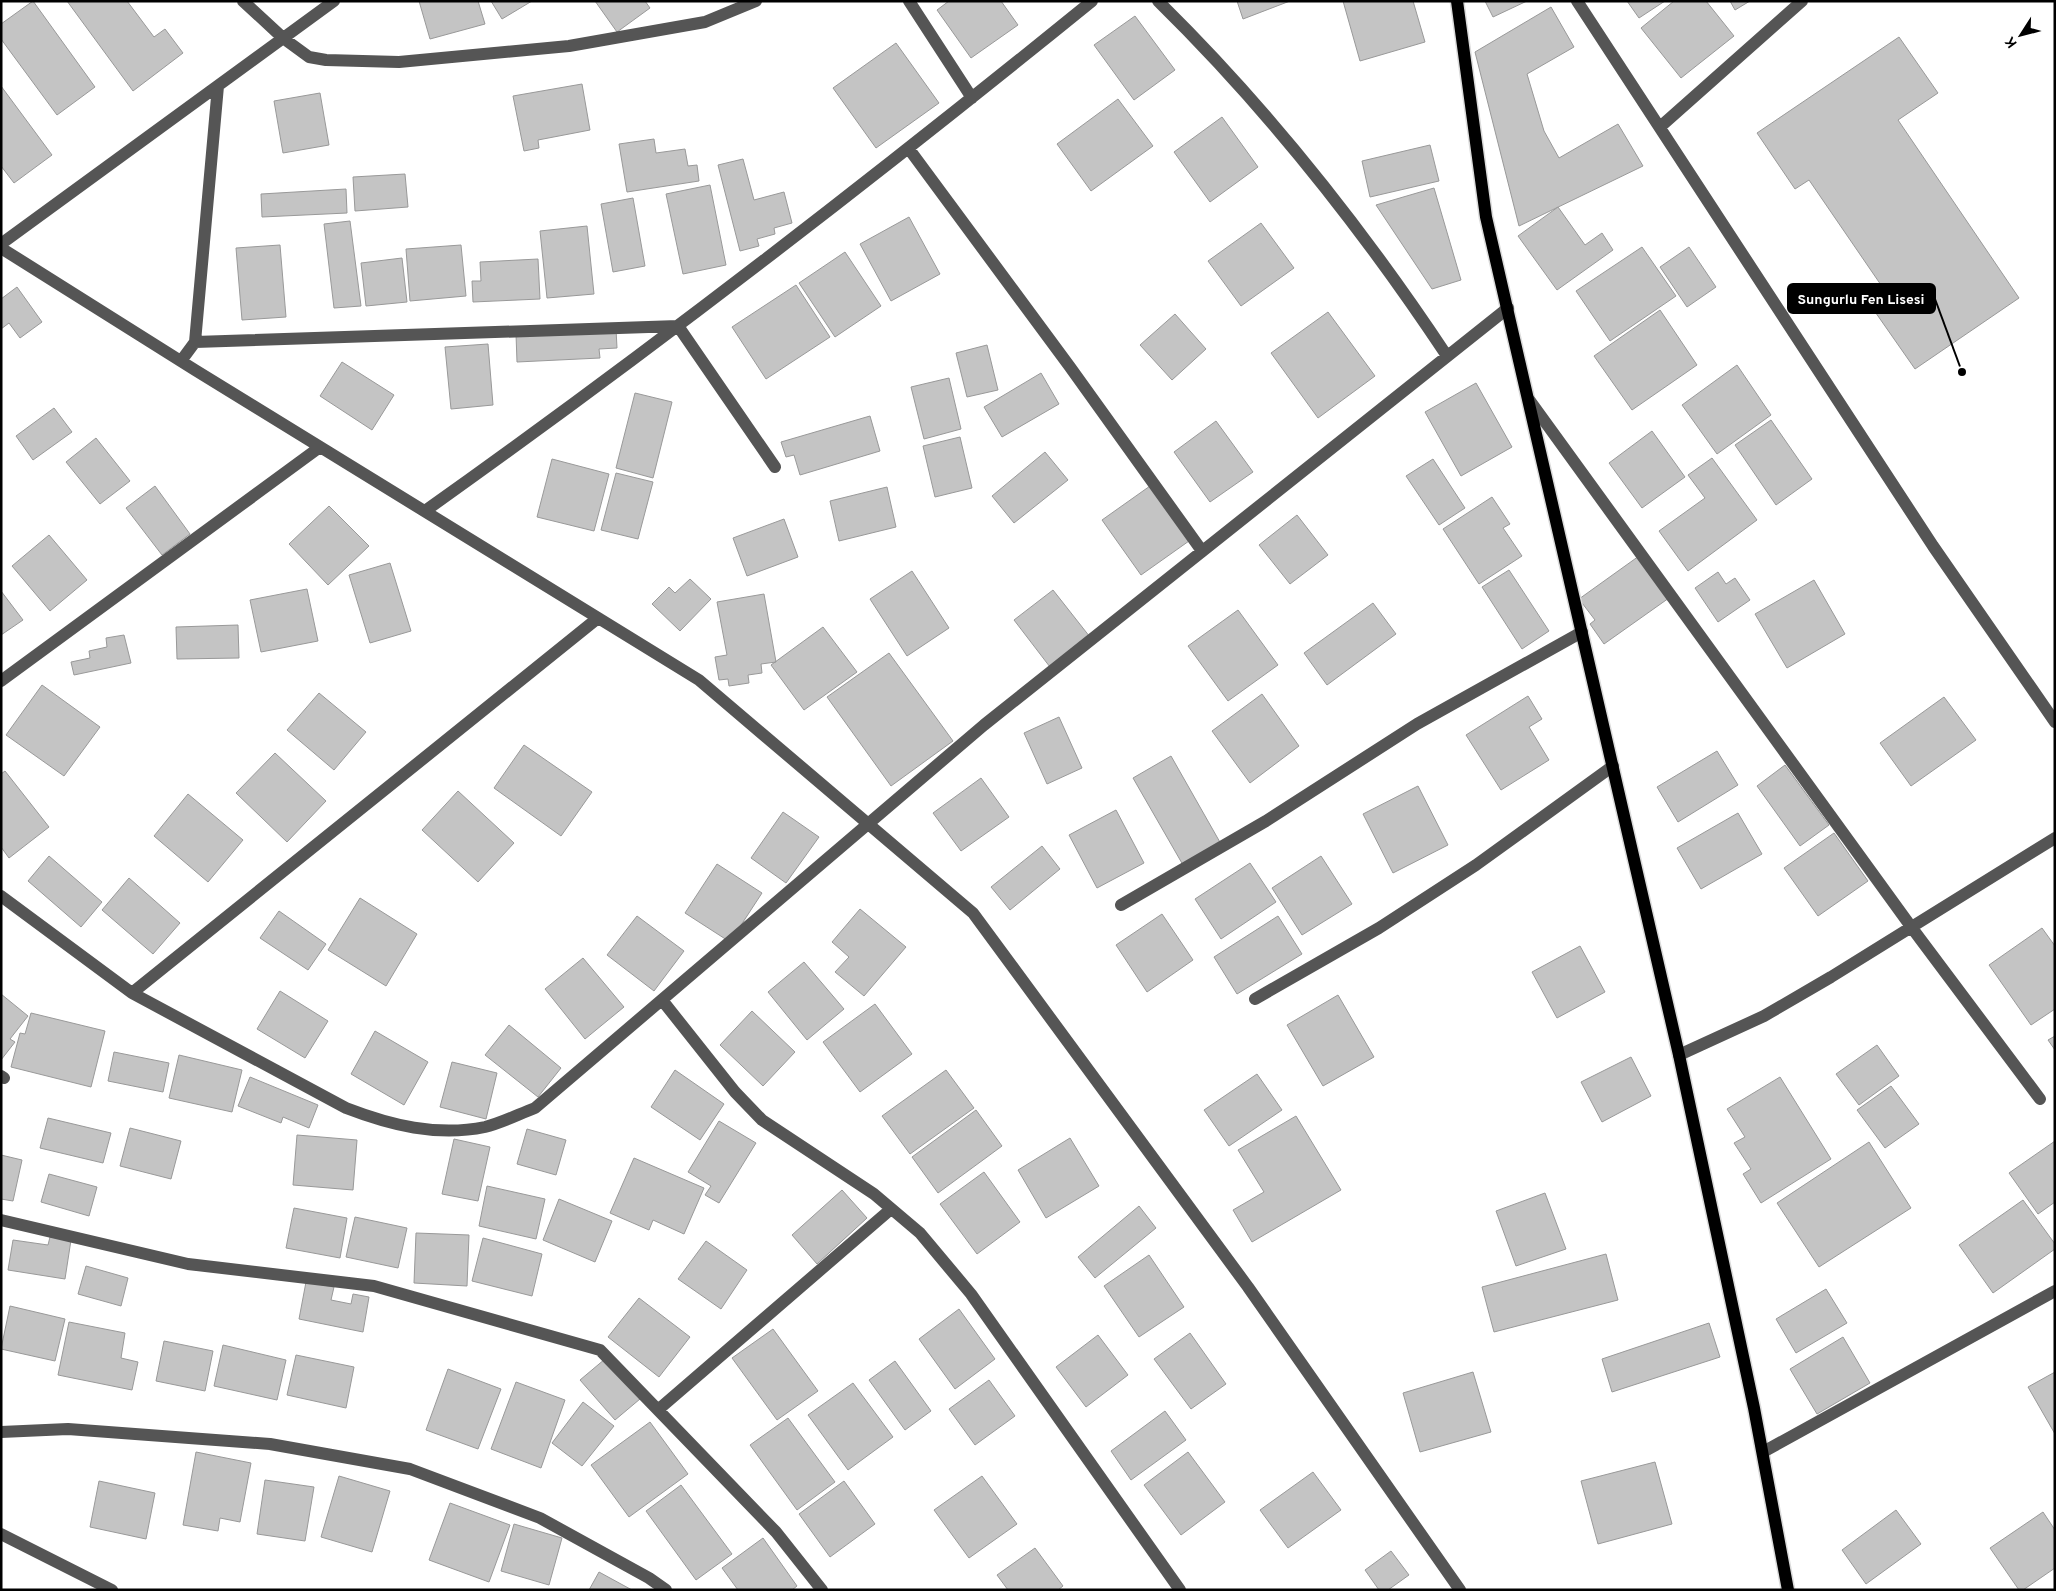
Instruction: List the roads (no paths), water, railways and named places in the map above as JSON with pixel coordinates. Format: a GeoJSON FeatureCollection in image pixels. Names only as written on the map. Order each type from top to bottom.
{"type":"FeatureCollection","features":[{"type":"Feature","properties":{"kind":"main road"},"geometry":{"type":"LineString","coordinates":[[1457,1],[1486,218],[1530,401],[1679,1055],[1763,1452],[1788,1590]]}},
{"type":"Feature","properties":{"kind":"street"},"geometry":{"type":"LineString","coordinates":[[243,1],[283,38],[309,57],[326,60],[399,62],[579,44],[705,22],[756,1]]}},
{"type":"Feature","properties":{"kind":"street"},"geometry":{"type":"LineString","coordinates":[[334,1],[1,246],[181,361],[699,680],[973,913],[1248,1287],[1460,1590]]}},
{"type":"Feature","properties":{"kind":"street"},"geometry":{"type":"LineString","coordinates":[[908,1],[972,98]]}},
{"type":"Feature","properties":{"kind":"street"},"geometry":{"type":"LineString","coordinates":[[425,511],[572,407],[678,326],[909,149],[1092,1]]}},
{"type":"Feature","properties":{"kind":"street"},"geometry":{"type":"LineString","coordinates":[[1158,1],[1253,99],[1310,167],[1381,260],[1447,356]]}},
{"type":"Feature","properties":{"kind":"street"},"geometry":{"type":"LineString","coordinates":[[1577,1],[1933,546],[2055,722]]}},
{"type":"Feature","properties":{"kind":"street"},"geometry":{"type":"LineString","coordinates":[[1660,127],[1802,1]]}},
{"type":"Feature","properties":{"kind":"street"},"geometry":{"type":"LineString","coordinates":[[181,361],[196,342],[218,86]]}},
{"type":"Feature","properties":{"kind":"street"},"geometry":{"type":"LineString","coordinates":[[909,149],[1202,551]]}},
{"type":"Feature","properties":{"kind":"street"},"geometry":{"type":"LineString","coordinates":[[1,896],[132,993],[346,1108],[378,1121],[436,1131],[486,1127],[535,1108],[870,825],[984,725],[1508,308]]}},
{"type":"Feature","properties":{"kind":"street"},"geometry":{"type":"LineString","coordinates":[[196,342],[678,326]]}},
{"type":"Feature","properties":{"kind":"street"},"geometry":{"type":"LineString","coordinates":[[678,326],[775,467]]}},
{"type":"Feature","properties":{"kind":"street"},"geometry":{"type":"LineString","coordinates":[[1530,401],[1912,928],[2040,1099]]}},
{"type":"Feature","properties":{"kind":"street"},"geometry":{"type":"LineString","coordinates":[[1,680],[320,447]]}},
{"type":"Feature","properties":{"kind":"street"},"geometry":{"type":"LineString","coordinates":[[132,993],[598,618]]}},
{"type":"Feature","properties":{"kind":"street"},"geometry":{"type":"LineString","coordinates":[[1121,905],[1266,822],[1417,724],[1582,632]]}},
{"type":"Feature","properties":{"kind":"street"},"geometry":{"type":"LineString","coordinates":[[1255,999],[1387,923],[1476,865],[1613,766]]}},
{"type":"Feature","properties":{"kind":"street"},"geometry":{"type":"LineString","coordinates":[[1679,1055],[1764,1016],[1912,928],[2055,838]]}},
{"type":"Feature","properties":{"kind":"street"},"geometry":{"type":"LineString","coordinates":[[662,1000],[735,1092],[762,1120],[874,1194],[920,1232],[971,1294],[1180,1590]]}},
{"type":"Feature","properties":{"kind":"street"},"geometry":{"type":"LineString","coordinates":[[659,1409],[891,1208]]}},
{"type":"Feature","properties":{"kind":"street"},"geometry":{"type":"LineString","coordinates":[[1,1220],[188,1264],[374,1286],[600,1350],[776,1532],[822,1590]]}},
{"type":"Feature","properties":{"kind":"street"},"geometry":{"type":"LineString","coordinates":[[1763,1452],[2055,1291]]}},
{"type":"Feature","properties":{"kind":"street"},"geometry":{"type":"LineString","coordinates":[[1,1432],[68,1429],[270,1444],[410,1469],[540,1518],[649,1578],[666,1590]]}},
{"type":"Feature","properties":{"kind":"street"},"geometry":{"type":"LineString","coordinates":[[1,1534],[112,1590]]}},
{"type":"Feature","properties":{"kind":"place","name":"Sungurlu Fen Lisesi"},"geometry":{"type":"Point","coordinates":[1962,372]}}]}
